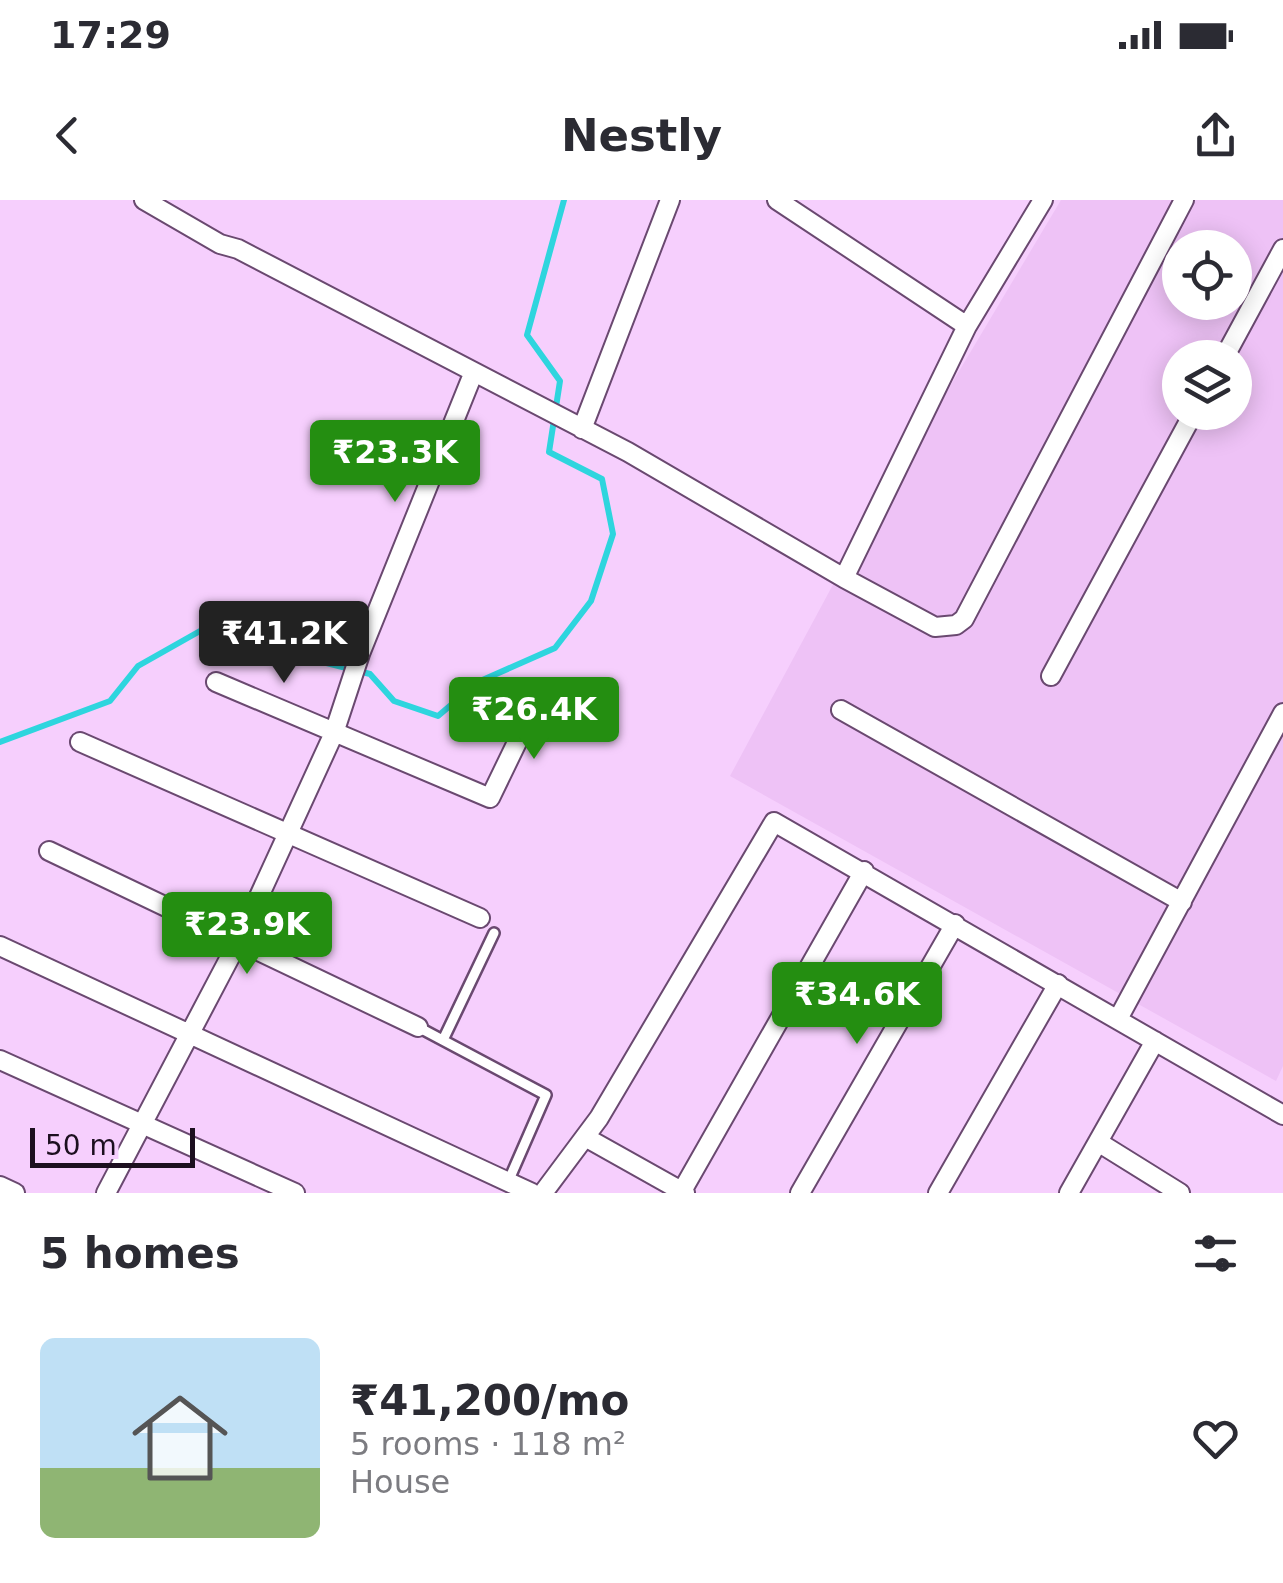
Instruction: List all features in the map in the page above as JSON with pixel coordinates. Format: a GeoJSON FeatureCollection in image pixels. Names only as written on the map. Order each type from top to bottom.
{"type":"FeatureCollection","features":[{"type":"Feature","properties":{"kind":"street"},"geometry":{"type":"LineString","coordinates":[[144,200],[220,244],[238,249],[628,452],[935,627],[956,626],[964,618],[1184,200]]}},
{"type":"Feature","properties":{"kind":"street"},"geometry":{"type":"LineString","coordinates":[[576,425],[670,200]]}},
{"type":"Feature","properties":{"kind":"street"},"geometry":{"type":"LineString","coordinates":[[777,200],[967,326]]}},
{"type":"Feature","properties":{"kind":"street"},"geometry":{"type":"LineString","coordinates":[[844,578],[967,326],[1043,200]]}},
{"type":"Feature","properties":{"kind":"street"},"geometry":{"type":"LineString","coordinates":[[1234,340],[1283,248]]}},
{"type":"Feature","properties":{"kind":"street"},"geometry":{"type":"LineString","coordinates":[[106,1193],[239,940],[334,733],[360,656],[473,374]]}},
{"type":"Feature","properties":{"kind":"street"},"geometry":{"type":"LineString","coordinates":[[1051,676],[1184,430]]}},
{"type":"Feature","properties":{"kind":"street"},"geometry":{"type":"LineString","coordinates":[[216,682],[490,798],[535,706]]}},
{"type":"Feature","properties":{"kind":"street"},"geometry":{"type":"LineString","coordinates":[[841,710],[1182,902]]}},
{"type":"Feature","properties":{"kind":"street"},"geometry":{"type":"LineString","coordinates":[[1118,1019],[1283,712]]}},
{"type":"Feature","properties":{"kind":"street"},"geometry":{"type":"LineString","coordinates":[[80,742],[480,918]]}},
{"type":"Feature","properties":{"kind":"street"},"geometry":{"type":"LineString","coordinates":[[543,1193],[599,1118],[774,822],[1283,1115]]}},
{"type":"Feature","properties":{"kind":"street"},"geometry":{"type":"LineString","coordinates":[[49,850],[418,1027]]}},
{"type":"Feature","properties":{"kind":"street"},"geometry":{"type":"LineString","coordinates":[[585,1136],[684,1192],[864,871]]}},
{"type":"Feature","properties":{"kind":"street"},"geometry":{"type":"LineString","coordinates":[[800,1193],[955,924]]}},
{"type":"Feature","properties":{"kind":"street"},"geometry":{"type":"LineString","coordinates":[[0,946],[532,1193]]}},
{"type":"Feature","properties":{"kind":"street"},"geometry":{"type":"LineString","coordinates":[[938,1193],[1058,984]]}},
{"type":"Feature","properties":{"kind":"street"},"geometry":{"type":"LineString","coordinates":[[1069,1193],[1155,1041]]}},
{"type":"Feature","properties":{"kind":"street"},"geometry":{"type":"LineString","coordinates":[[0,1060],[296,1193]]}},
{"type":"Feature","properties":{"kind":"street"},"geometry":{"type":"LineString","coordinates":[[1098,1142],[1180,1193]]}},
{"type":"Feature","properties":{"kind":"street"},"geometry":{"type":"LineString","coordinates":[[0,1186],[16,1193]]}},
{"type":"Feature","properties":{"kind":"lane"},"geometry":{"type":"LineString","coordinates":[[443,1040],[494,933]]}},
{"type":"Feature","properties":{"kind":"lane"},"geometry":{"type":"LineString","coordinates":[[418,1027],[546,1095],[508,1182]]}},
{"type":"Feature","properties":{"kind":"shaded area"},"geometry":{"type":"Polygon","coordinates":[[[1061,200],[1283,200],[1283,1066],[1276,1081],[730,776],[843,566],[1061,200]]]}},
{"type":"Feature","properties":{"kind":"waterway"},"geometry":{"type":"LineString","coordinates":[[0,742],[110,701],[138,666],[200,631],[370,674],[394,701],[438,716],[478,682],[555,648],[591,601],[613,534],[602,479],[549,452],[560,381],[527,335],[564,200]]}}]}
